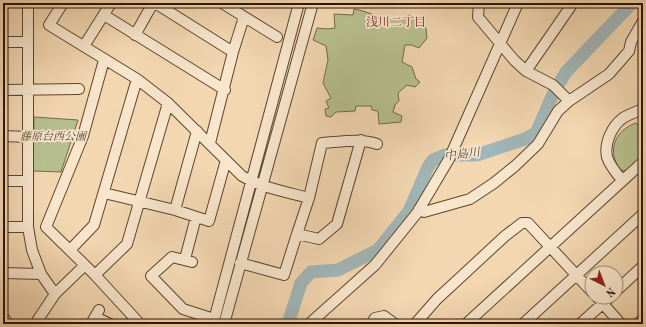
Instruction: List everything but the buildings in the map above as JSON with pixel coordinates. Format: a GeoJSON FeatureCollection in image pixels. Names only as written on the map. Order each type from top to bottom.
{"type":"FeatureCollection","features":[{"type":"Feature","properties":{"kind":"street"},"geometry":{"type":"LineString","coordinates":[[28,3],[28,227],[32,250],[41,274],[55,294]]}},
{"type":"Feature","properties":{"kind":"street"},"geometry":{"type":"LineString","coordinates":[[63,3],[49,25],[137,79],[168,103],[242,176],[262,185],[308,198]]}},
{"type":"Feature","properties":{"kind":"street"},"geometry":{"type":"LineString","coordinates":[[84,46],[112,3]]}},
{"type":"Feature","properties":{"kind":"street"},"geometry":{"type":"LineString","coordinates":[[135,34],[154,3],[234,52]]}},
{"type":"Feature","properties":{"kind":"street"},"geometry":{"type":"LineString","coordinates":[[222,3],[277,37]]}},
{"type":"Feature","properties":{"kind":"street"},"geometry":{"type":"LineString","coordinates":[[196,217],[188,260],[172,257],[151,276],[183,309],[213,321],[299,3]]}},
{"type":"Feature","properties":{"kind":"street"},"geometry":{"type":"LineString","coordinates":[[224,324],[313,3]]}},
{"type":"Feature","properties":{"kind":"street"},"geometry":{"type":"LineString","coordinates":[[479,3],[478,17],[500,46],[526,71],[556,88],[569,101]]}},
{"type":"Feature","properties":{"kind":"street"},"geometry":{"type":"LineString","coordinates":[[309,324],[375,265],[419,209],[449,160],[518,3]]}},
{"type":"Feature","properties":{"kind":"street"},"geometry":{"type":"LineString","coordinates":[[526,71],[573,3]]}},
{"type":"Feature","properties":{"kind":"street"},"geometry":{"type":"LineString","coordinates":[[104,15],[225,90]]}},
{"type":"Feature","properties":{"kind":"street"},"geometry":{"type":"LineString","coordinates":[[210,143],[244,17]]}},
{"type":"Feature","properties":{"kind":"street"},"geometry":{"type":"LineString","coordinates":[[419,209],[424,212],[470,198],[494,183],[515,166],[538,144],[558,111],[569,101],[609,74],[628,51],[630,42],[643,21]]}},
{"type":"Feature","properties":{"kind":"street"},"geometry":{"type":"LineString","coordinates":[[3,42],[28,42]]}},
{"type":"Feature","properties":{"kind":"street"},"geometry":{"type":"LineString","coordinates":[[104,60],[83,136],[46,227],[84,266],[95,275],[140,324]]}},
{"type":"Feature","properties":{"kind":"street"},"geometry":{"type":"LineString","coordinates":[[70,250],[94,225],[137,79]]}},
{"type":"Feature","properties":{"kind":"street"},"geometry":{"type":"LineString","coordinates":[[3,90],[80,89]]}},
{"type":"Feature","properties":{"kind":"street"},"geometry":{"type":"LineString","coordinates":[[95,275],[127,244],[168,103]]}},
{"type":"Feature","properties":{"kind":"street"},"geometry":{"type":"LineString","coordinates":[[622,180],[612,168],[607,156],[607,144],[616,124],[623,118],[643,109]]}},
{"type":"Feature","properties":{"kind":"street"},"geometry":{"type":"LineString","coordinates":[[175,210],[197,131]]}},
{"type":"Feature","properties":{"kind":"street"},"geometry":{"type":"LineString","coordinates":[[3,136],[28,137]]}},
{"type":"Feature","properties":{"kind":"street"},"geometry":{"type":"LineString","coordinates":[[240,263],[284,275],[308,198],[322,143],[361,140],[377,144]]}},
{"type":"Feature","properties":{"kind":"street"},"geometry":{"type":"LineString","coordinates":[[297,234],[319,239],[337,224],[361,140]]}},
{"type":"Feature","properties":{"kind":"street"},"geometry":{"type":"LineString","coordinates":[[104,193],[175,210],[209,221],[226,160]]}},
{"type":"Feature","properties":{"kind":"street"},"geometry":{"type":"LineString","coordinates":[[466,324],[643,162]]}},
{"type":"Feature","properties":{"kind":"street"},"geometry":{"type":"LineString","coordinates":[[3,181],[27,181]]}},
{"type":"Feature","properties":{"kind":"street"},"geometry":{"type":"LineString","coordinates":[[523,324],[643,214]]}},
{"type":"Feature","properties":{"kind":"street"},"geometry":{"type":"LineString","coordinates":[[415,324],[442,293],[505,236],[522,223],[528,224],[584,282]]}},
{"type":"Feature","properties":{"kind":"street"},"geometry":{"type":"LineString","coordinates":[[3,227],[28,227]]}},
{"type":"Feature","properties":{"kind":"street"},"geometry":{"type":"LineString","coordinates":[[35,324],[55,294],[84,266]]}},
{"type":"Feature","properties":{"kind":"street"},"geometry":{"type":"LineString","coordinates":[[624,284],[643,266]]}},
{"type":"Feature","properties":{"kind":"street"},"geometry":{"type":"LineString","coordinates":[[3,273],[41,274]]}},
{"type":"Feature","properties":{"kind":"street"},"geometry":{"type":"LineString","coordinates":[[580,324],[597,305]]}},
{"type":"Feature","properties":{"kind":"street"},"geometry":{"type":"LineString","coordinates":[[607,305],[621,324]]}},
{"type":"Feature","properties":{"kind":"street"},"geometry":{"type":"LineString","coordinates":[[371,324],[375,318],[384,316],[395,324]]}},
{"type":"Feature","properties":{"kind":"street"},"geometry":{"type":"LineString","coordinates":[[3,317],[8,324]]}},
{"type":"Feature","properties":{"kind":"street"},"geometry":{"type":"LineString","coordinates":[[95,317],[110,324]]}},
{"type":"Feature","properties":{"kind":"street"},"geometry":{"type":"LineString","coordinates":[[637,324],[643,319]]}},
{"type":"Feature","properties":{"kind":"green space"},"geometry":{"type":"Polygon","coordinates":[[[354,9],[378,17],[385,21],[410,15],[426,28],[427,38],[419,48],[412,45],[405,45],[402,62],[412,67],[416,79],[420,82],[415,87],[407,85],[398,93],[399,101],[395,105],[393,112],[402,116],[401,122],[379,124],[378,111],[372,110],[371,106],[356,106],[355,111],[336,112],[331,117],[326,116],[325,109],[329,108],[326,101],[331,98],[323,83],[328,60],[326,46],[313,40],[317,28],[335,28],[334,14],[353,15],[354,9]]]}},
{"type":"Feature","properties":{"kind":"green space","name":"藤原台西公園"},"geometry":{"type":"Polygon","coordinates":[[[34,117],[78,120],[61,172],[33,171],[34,117]]]}},
{"type":"Feature","properties":{"kind":"green space"},"geometry":{"type":"Polygon","coordinates":[[[636,123],[643,131],[643,155],[626,171],[620,170],[614,156],[615,142],[622,131],[636,123]]]}},
{"type":"Feature","properties":{"kind":"waterway","name":"中島川"},"geometry":{"type":"LineString","coordinates":[[288,324],[301,283],[311,272],[338,270],[378,250],[409,211],[428,167],[433,160],[445,155],[477,155],[525,139],[536,133],[554,92],[566,72],[632,3]]}},
{"type":"Feature","properties":{"kind":"district","name":"浅川二丁目"},"geometry":{"type":"Point","coordinates":[396,23]}}]}
